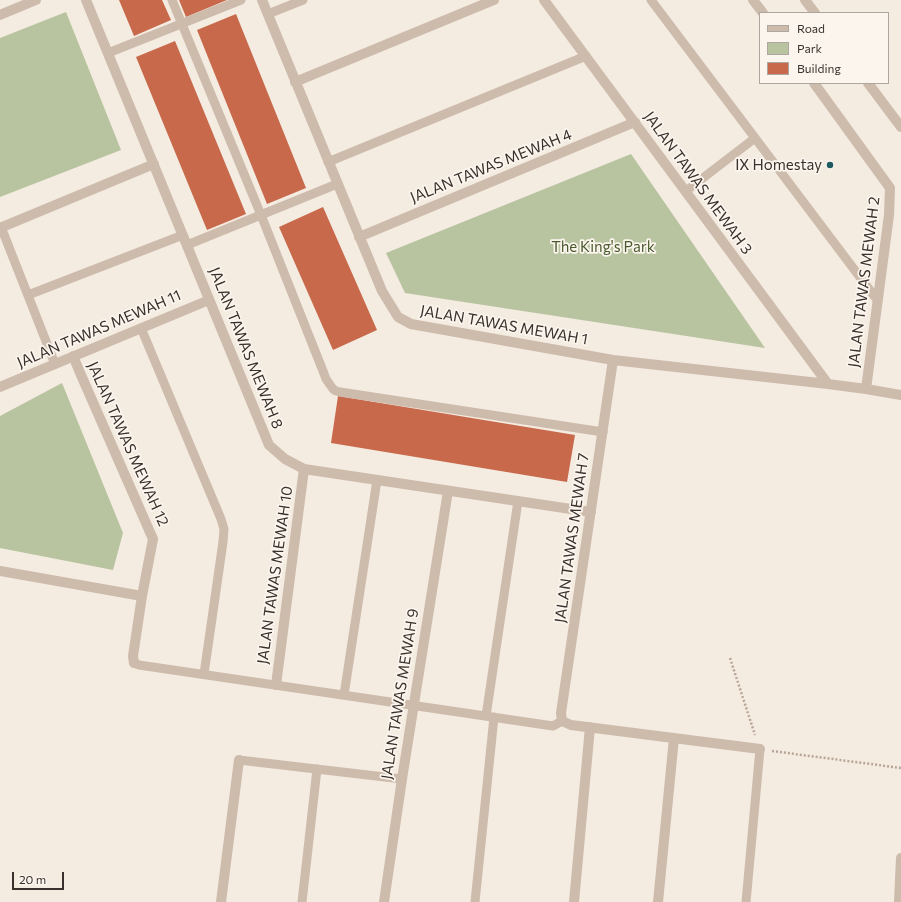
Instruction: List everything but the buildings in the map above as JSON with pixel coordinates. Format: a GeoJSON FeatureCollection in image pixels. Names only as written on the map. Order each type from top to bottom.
{"type":"FeatureCollection","features":[{"type":"Feature","properties":{"kind":"street"},"geometry":{"type":"LineString","coordinates":[[0,14],[36,0]]}},
{"type":"Feature","properties":{"kind":"street","name":"JALAN TAWAS MEWAH 8"},"geometry":{"type":"LineString","coordinates":[[86,0],[269,444],[285,459],[304,469],[591,512]]}},
{"type":"Feature","properties":{"kind":"street","name":"JALAN TAWAS MEWAH 1"},"geometry":{"type":"LineString","coordinates":[[262,0],[382,291],[398,317],[411,324],[613,360],[828,384],[901,394]]}},
{"type":"Feature","properties":{"kind":"street"},"geometry":{"type":"LineString","coordinates":[[295,82],[475,4],[494,0]]}},
{"type":"Feature","properties":{"kind":"street","name":"JALAN TAWAS MEWAH 3"},"geometry":{"type":"LineString","coordinates":[[544,0],[828,384]]}},
{"type":"Feature","properties":{"kind":"street"},"geometry":{"type":"LineString","coordinates":[[753,0],[762,12]]}},
{"type":"Feature","properties":{"kind":"street"},"geometry":{"type":"LineString","coordinates":[[805,0],[814,12]]}},
{"type":"Feature","properties":{"kind":"street","name":"JALAN TAWAS MEWAH 2"},"geometry":{"type":"LineString","coordinates":[[815,84],[890,188],[889,215],[866,389]]}},
{"type":"Feature","properties":{"kind":"street"},"geometry":{"type":"LineString","coordinates":[[869,84],[901,127]]}},
{"type":"Feature","properties":{"kind":"street","name":"JALAN TAWAS MEWAH 4"},"geometry":{"type":"LineString","coordinates":[[359,236],[635,122]]}},
{"type":"Feature","properties":{"kind":"street"},"geometry":{"type":"LineString","coordinates":[[1,228],[154,164]]}},
{"type":"Feature","properties":{"kind":"street","name":"JALAN TAWAS MEWAH 11"},"geometry":{"type":"LineString","coordinates":[[0,387],[209,300]]}},
{"type":"Feature","properties":{"kind":"street","name":"JALAN TAWAS MEWAH 12"},"geometry":{"type":"LineString","coordinates":[[73,356],[153,538],[142,596],[133,656],[134,663]]}},
{"type":"Feature","properties":{"kind":"street","name":"JALAN TAWAS MEWAH 7"},"geometry":{"type":"LineString","coordinates":[[562,721],[561,713],[613,360]]}},
{"type":"Feature","properties":{"kind":"street","name":"JALAN TAWAS MEWAH 10"},"geometry":{"type":"LineString","coordinates":[[276,685],[304,469]]}},
{"type":"Feature","properties":{"kind":"street","name":"JALAN TAWAS MEWAH 9"},"geometry":{"type":"LineString","coordinates":[[384,902],[448,491]]}},
{"type":"Feature","properties":{"kind":"street"},"geometry":{"type":"LineString","coordinates":[[0,571],[142,596]]}},
{"type":"Feature","properties":{"kind":"street"},"geometry":{"type":"LineString","coordinates":[[562,721],[571,725],[760,749]]}},
{"type":"Feature","properties":{"kind":"street"},"geometry":{"type":"LineString","coordinates":[[574,902],[590,727]]}},
{"type":"Feature","properties":{"kind":"street"},"geometry":{"type":"LineString","coordinates":[[658,902],[674,738]]}},
{"type":"Feature","properties":{"kind":"street"},"geometry":{"type":"LineString","coordinates":[[221,902],[239,760]]}},
{"type":"Feature","properties":{"kind":"street"},"geometry":{"type":"LineString","coordinates":[[899,902],[901,858]]}},
{"type":"Feature","properties":{"kind":"lane"},"geometry":{"type":"LineString","coordinates":[[172,0],[329,384],[336,391],[603,432]]}},
{"type":"Feature","properties":{"kind":"lane"},"geometry":{"type":"LineString","coordinates":[[108,53],[241,0]]}},
{"type":"Feature","properties":{"kind":"lane"},"geometry":{"type":"LineString","coordinates":[[268,14],[303,0]]}},
{"type":"Feature","properties":{"kind":"lane"},"geometry":{"type":"LineString","coordinates":[[651,0],[878,301]]}},
{"type":"Feature","properties":{"kind":"lane"},"geometry":{"type":"LineString","coordinates":[[328,162],[586,56]]}},
{"type":"Feature","properties":{"kind":"lane"},"geometry":{"type":"LineString","coordinates":[[686,191],[755,138]]}},
{"type":"Feature","properties":{"kind":"lane"},"geometry":{"type":"LineString","coordinates":[[187,245],[337,184]]}},
{"type":"Feature","properties":{"kind":"lane"},"geometry":{"type":"LineString","coordinates":[[1,228],[56,364]]}},
{"type":"Feature","properties":{"kind":"lane"},"geometry":{"type":"LineString","coordinates":[[28,295],[183,235]]}},
{"type":"Feature","properties":{"kind":"lane"},"geometry":{"type":"LineString","coordinates":[[141,328],[224,529],[204,674]]}},
{"type":"Feature","properties":{"kind":"lane"},"geometry":{"type":"LineString","coordinates":[[344,695],[377,480]]}},
{"type":"Feature","properties":{"kind":"lane"},"geometry":{"type":"LineString","coordinates":[[475,902],[490,716],[518,501]]}},
{"type":"Feature","properties":{"kind":"lane"},"geometry":{"type":"LineString","coordinates":[[134,663],[139,665],[553,726],[562,721]]}},
{"type":"Feature","properties":{"kind":"lane"},"geometry":{"type":"LineString","coordinates":[[746,902],[760,749]]}},
{"type":"Feature","properties":{"kind":"lane"},"geometry":{"type":"LineString","coordinates":[[239,760],[402,779]]}},
{"type":"Feature","properties":{"kind":"lane"},"geometry":{"type":"LineString","coordinates":[[302,902],[317,769]]}},
{"type":"Feature","properties":{"kind":"path"},"geometry":{"type":"LineString","coordinates":[[730,658],[760,749],[901,768]]}},
{"type":"Feature","properties":{"kind":"green space"},"geometry":{"type":"Polygon","coordinates":[[[66,12],[121,150],[0,197],[0,38],[66,12]]]}},
{"type":"Feature","properties":{"kind":"green space","name":"The King's Park"},"geometry":{"type":"Polygon","coordinates":[[[631,154],[765,348],[405,293],[386,253],[631,154]]]}},
{"type":"Feature","properties":{"kind":"green space"},"geometry":{"type":"Polygon","coordinates":[[[62,383],[123,533],[113,570],[0,548],[0,416],[62,383]]]}},
{"type":"Feature","properties":{"kind":"place","name":"IX Homestay"},"geometry":{"type":"Point","coordinates":[830,165]}}]}
